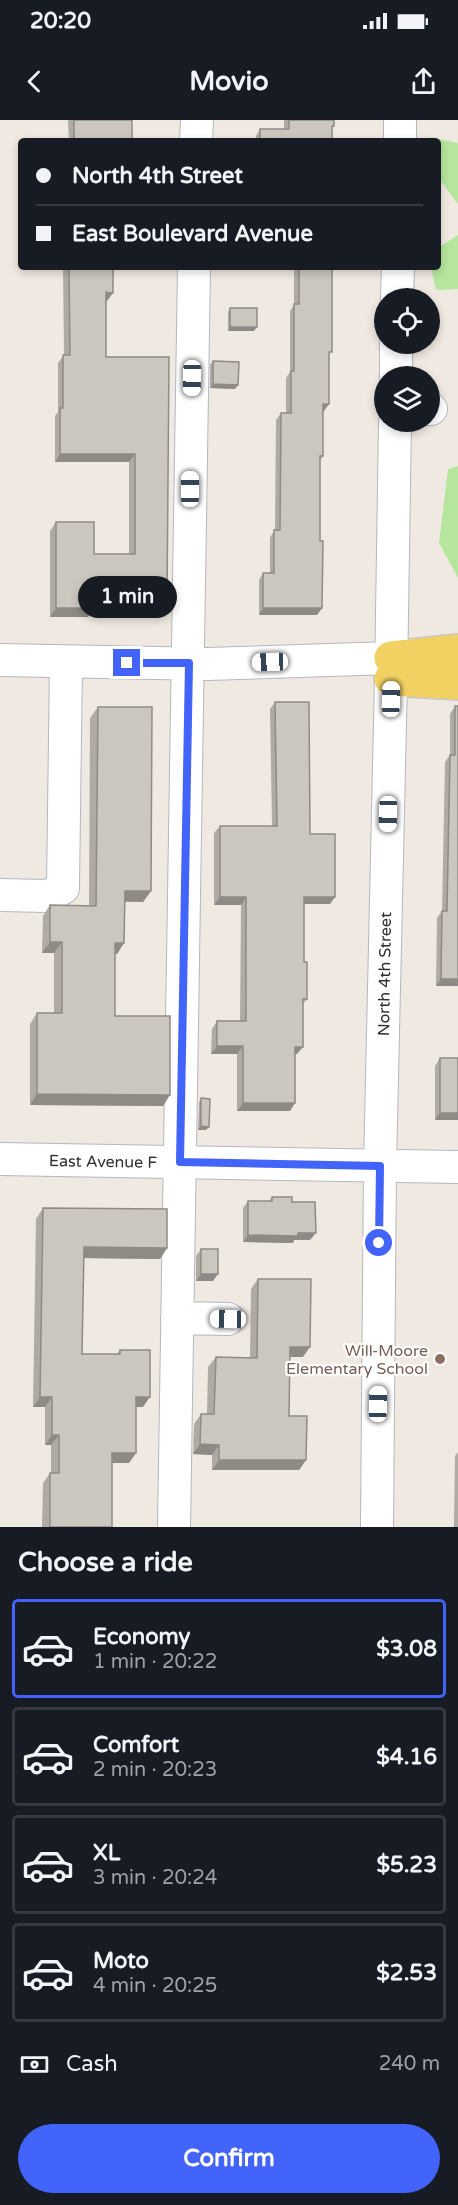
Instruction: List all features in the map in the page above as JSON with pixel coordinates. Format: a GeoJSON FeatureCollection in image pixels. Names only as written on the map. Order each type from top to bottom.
{"type":"FeatureCollection","features":[{"type":"Feature","properties":{"kind":"main road"},"geometry":{"type":"LineString","coordinates":[[391,668],[458,651]]}},
{"type":"Feature","properties":{"kind":"main road"},"geometry":{"type":"LineString","coordinates":[[391,668],[458,683]]}},
{"type":"Feature","properties":{"kind":"street"},"geometry":{"type":"LineString","coordinates":[[196,138],[197,120]]}},
{"type":"Feature","properties":{"kind":"street"},"geometry":{"type":"LineString","coordinates":[[400,120],[400,138]]}},
{"type":"Feature","properties":{"kind":"street"},"geometry":{"type":"LineString","coordinates":[[174,1527],[180,1162],[198,664],[194,270]]}},
{"type":"Feature","properties":{"kind":"street"},"geometry":{"type":"LineString","coordinates":[[397,288],[398,270]]}},
{"type":"Feature","properties":{"kind":"street","name":"North 4th Street"},"geometry":{"type":"LineString","coordinates":[[377,1527],[380,1166],[395,432]]}},
{"type":"Feature","properties":{"kind":"street"},"geometry":{"type":"LineString","coordinates":[[0,660],[391,668]]}},
{"type":"Feature","properties":{"kind":"street"},"geometry":{"type":"LineString","coordinates":[[0,895],[48,896],[63,888],[66,662]]}},
{"type":"Feature","properties":{"kind":"street","name":"East Avenue F"},"geometry":{"type":"LineString","coordinates":[[0,1159],[458,1167]]}},
{"type":"Feature","properties":{"kind":"street"},"geometry":{"type":"LineString","coordinates":[[177,1318],[228,1319]]}},
{"type":"Feature","properties":{"kind":"green space"},"geometry":{"type":"Polygon","coordinates":[[[441,139],[458,143],[458,204],[441,181],[441,139]]]}},
{"type":"Feature","properties":{"kind":"green space"},"geometry":{"type":"Polygon","coordinates":[[[458,235],[458,289],[436,288],[432,270],[441,270],[441,246],[458,235]]]}},
{"type":"Feature","properties":{"kind":"green space"},"geometry":{"type":"Polygon","coordinates":[[[458,466],[458,578],[439,543],[448,469],[458,466]]]}},
{"type":"Feature","properties":{"kind":"building"},"geometry":{"type":"Polygon","coordinates":[[[74,120],[132,120],[132,138],[74,138],[74,120]]]}},
{"type":"Feature","properties":{"kind":"building"},"geometry":{"type":"Polygon","coordinates":[[[289,120],[334,120],[332,138],[260,138],[260,129],[289,129],[289,120]]]}},
{"type":"Feature","properties":{"kind":"building"},"geometry":{"type":"Polygon","coordinates":[[[69,270],[113,270],[113,293],[106,292],[106,357],[169,357],[167,602],[94,602],[94,608],[56,608],[56,522],[94,522],[94,554],[135,554],[135,454],[60,454],[63,355],[70,355],[69,270]]]}},
{"type":"Feature","properties":{"kind":"building"},"geometry":{"type":"Polygon","coordinates":[[[299,270],[332,270],[332,352],[329,352],[329,404],[323,404],[323,456],[320,456],[320,541],[323,541],[322,608],[263,608],[263,573],[274,573],[274,530],[280,530],[281,413],[291,413],[291,371],[294,371],[294,304],[299,304],[299,270]]]}},
{"type":"Feature","properties":{"kind":"building"},"geometry":{"type":"Polygon","coordinates":[[[230,308],[257,308],[257,327],[230,327],[230,308]]]}},
{"type":"Feature","properties":{"kind":"building"},"geometry":{"type":"Polygon","coordinates":[[[213,361],[239,362],[238,385],[213,384],[213,361]]]}},
{"type":"Feature","properties":{"kind":"building"},"geometry":{"type":"Polygon","coordinates":[[[275,702],[309,702],[310,834],[335,834],[335,897],[304,897],[304,962],[307,962],[307,999],[303,999],[303,1047],[295,1047],[295,1103],[243,1103],[243,1046],[217,1046],[217,1021],[246,1021],[246,897],[220,897],[220,826],[277,826],[275,702]]]}},
{"type":"Feature","properties":{"kind":"building"},"geometry":{"type":"Polygon","coordinates":[[[455,706],[458,706],[458,979],[441,979],[442,911],[447,911],[450,755],[455,755],[455,706]]]}},
{"type":"Feature","properties":{"kind":"building"},"geometry":{"type":"Polygon","coordinates":[[[98,707],[152,707],[151,891],[125,891],[124,943],[115,943],[115,1016],[170,1016],[170,1095],[37,1094],[37,1013],[62,1013],[62,942],[50,942],[50,905],[96,906],[98,707]]]}},
{"type":"Feature","properties":{"kind":"building"},"geometry":{"type":"Polygon","coordinates":[[[440,1058],[458,1058],[458,1113],[440,1113],[440,1058]]]}},
{"type":"Feature","properties":{"kind":"building"},"geometry":{"type":"Polygon","coordinates":[[[201,1098],[210,1099],[209,1127],[201,1126],[201,1098]]]}},
{"type":"Feature","properties":{"kind":"building"},"geometry":{"type":"Polygon","coordinates":[[[272,1197],[292,1197],[292,1202],[315,1202],[316,1233],[298,1233],[298,1236],[248,1235],[248,1201],[272,1201],[272,1197]]]}},
{"type":"Feature","properties":{"kind":"building"},"geometry":{"type":"Polygon","coordinates":[[[43,1208],[167,1209],[167,1248],[84,1247],[82,1354],[120,1354],[120,1350],[150,1350],[150,1397],[136,1397],[136,1453],[112,1453],[112,1527],[50,1527],[50,1473],[59,1473],[59,1435],[52,1435],[52,1397],[40,1397],[43,1208]]]}},
{"type":"Feature","properties":{"kind":"building"},"geometry":{"type":"Polygon","coordinates":[[[201,1249],[218,1249],[218,1274],[201,1274],[201,1249]]]}},
{"type":"Feature","properties":{"kind":"building"},"geometry":{"type":"Polygon","coordinates":[[[258,1279],[311,1279],[310,1347],[290,1347],[289,1416],[307,1416],[306,1460],[219,1460],[219,1445],[200,1444],[201,1414],[214,1414],[216,1357],[257,1358],[258,1279]]]}},
{"type":"Feature","properties":{"kind":"place","name":"Will-Moore Elementary School"},"geometry":{"type":"Point","coordinates":[440,1359]}},
{"type":"Feature","properties":{"kind":"route"},"geometry":{"type":"LineString","coordinates":[[127,663],[189,663],[180,1162],[380,1166],[379,1243]]}}]}
